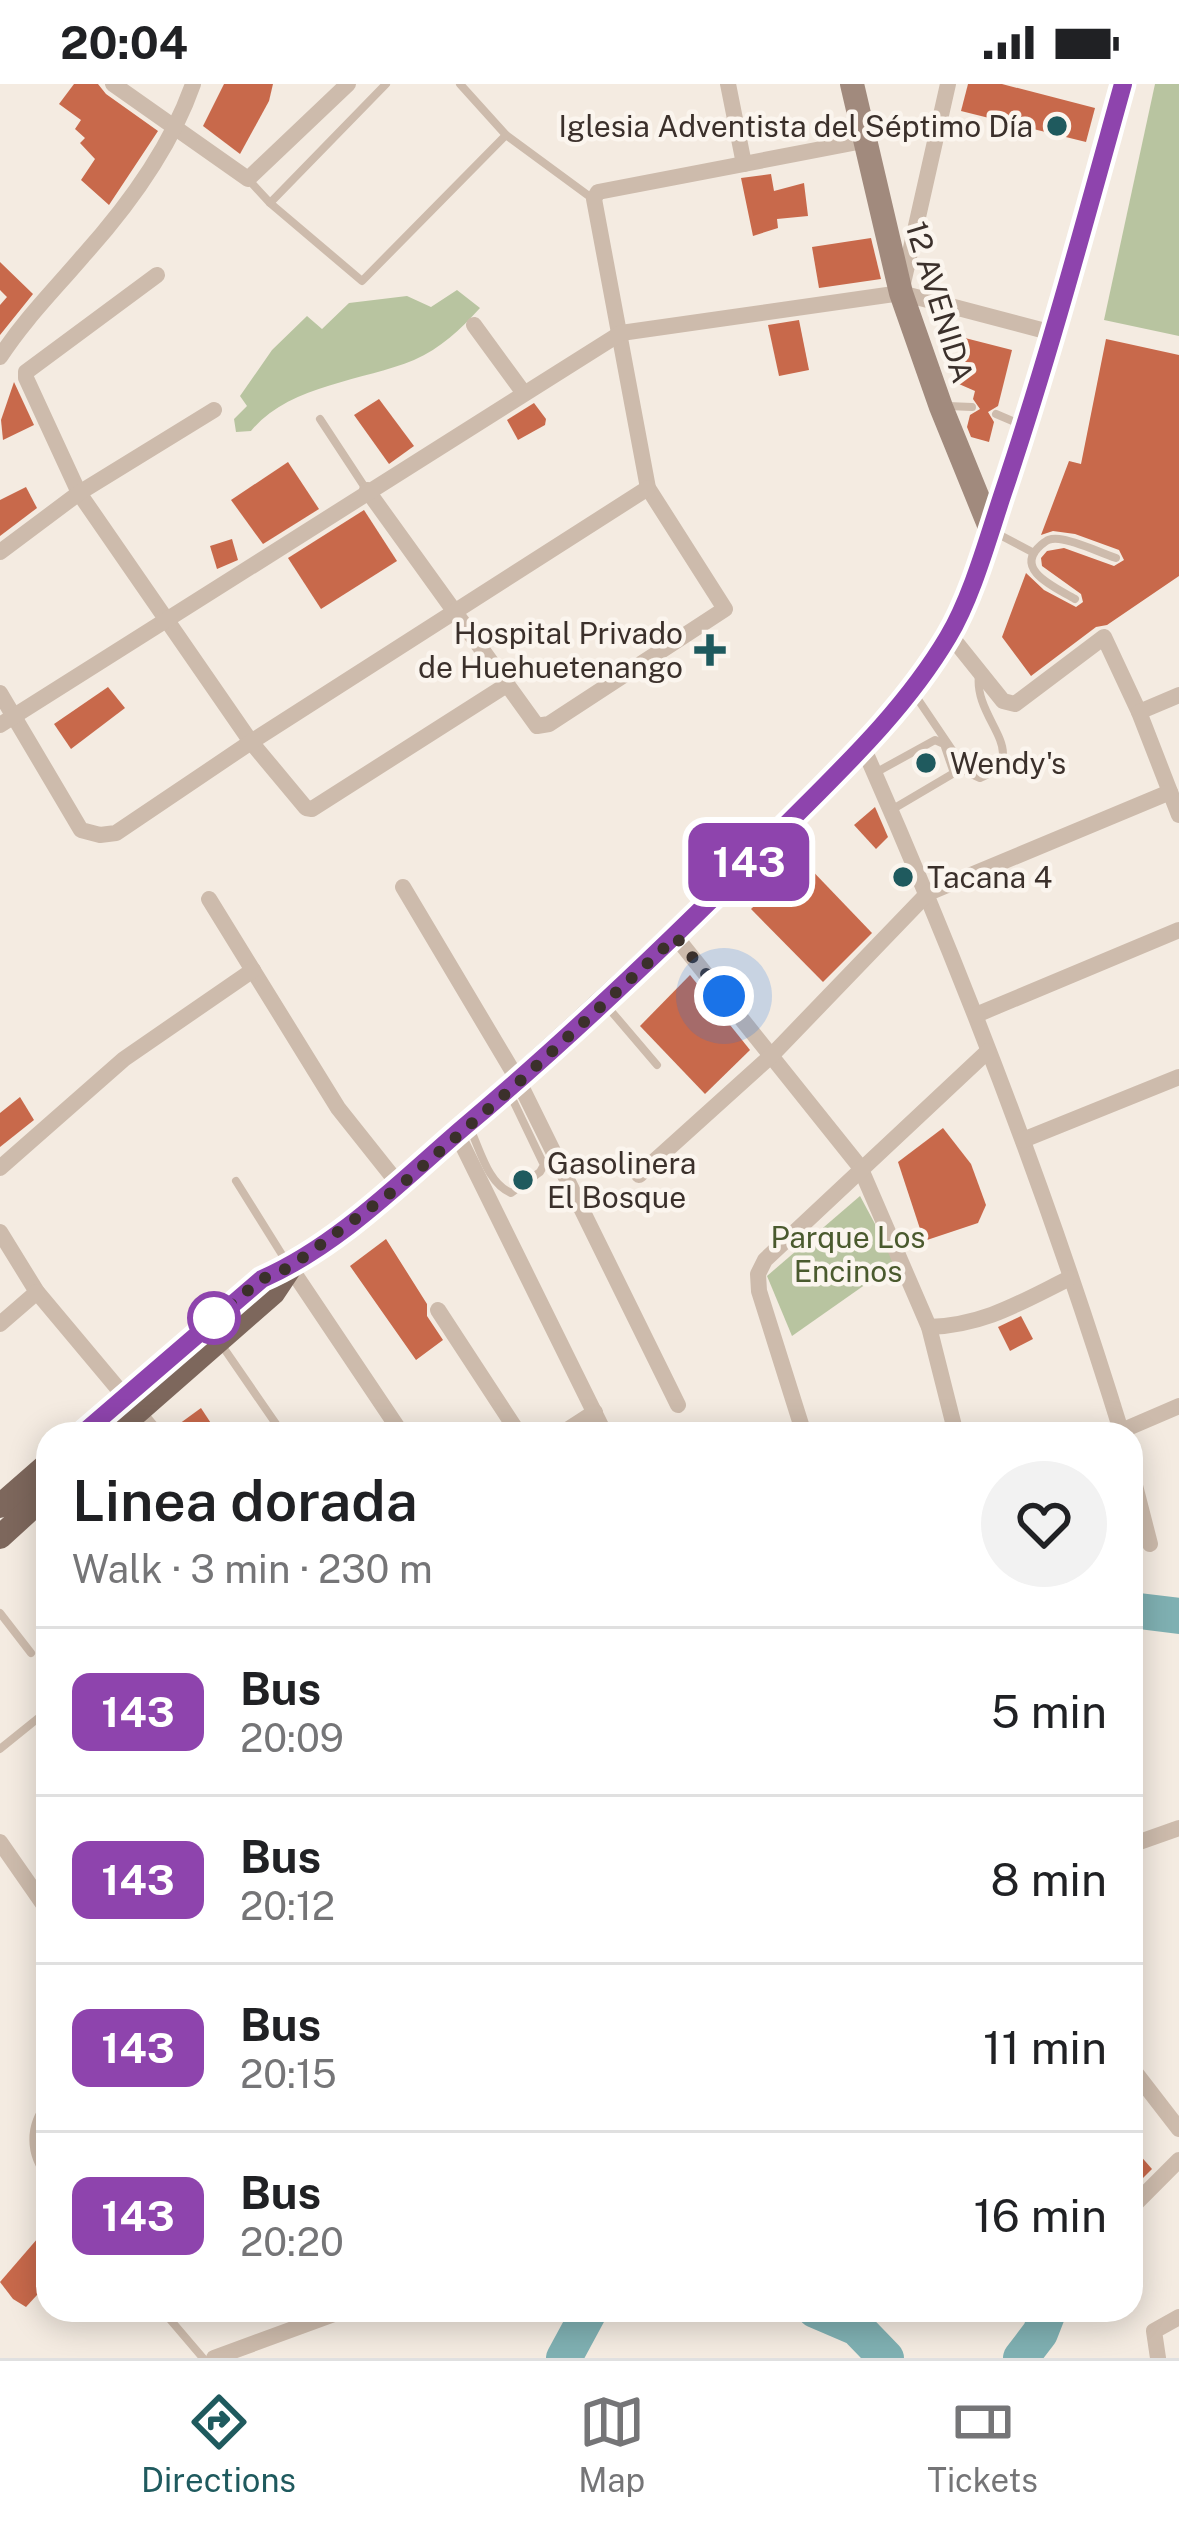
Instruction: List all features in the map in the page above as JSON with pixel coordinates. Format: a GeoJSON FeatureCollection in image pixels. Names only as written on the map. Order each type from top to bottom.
{"type":"FeatureCollection","features":[{"type":"Feature","properties":{"kind":"main road"},"geometry":{"type":"LineString","coordinates":[[120,1422],[131,1404],[262,1279],[290,1267],[400,1186],[676,937],[863,747],[911,689],[950,635],[991,530],[1123,84]]}},
{"type":"Feature","properties":{"kind":"main road"},"geometry":{"type":"LineString","coordinates":[[102,1422],[218,1340],[273,1293],[290,1267]]}},
{"type":"Feature","properties":{"kind":"main road"},"geometry":{"type":"LineString","coordinates":[[0,1506],[36,1474]]}},
{"type":"Feature","properties":{"kind":"main road"},"geometry":{"type":"LineString","coordinates":[[0,1537],[36,1504]]}},
{"type":"Feature","properties":{"kind":"street"},"geometry":{"type":"LineString","coordinates":[[113,84],[248,178],[348,84]]}},
{"type":"Feature","properties":{"kind":"street"},"geometry":{"type":"LineString","coordinates":[[0,357],[21,325],[88,251],[176,131],[193,84]]}},
{"type":"Feature","properties":{"kind":"street"},"geometry":{"type":"LineString","coordinates":[[728,84],[744,164]]}},
{"type":"Feature","properties":{"kind":"street","name":"12 AVENIDA"},"geometry":{"type":"LineString","coordinates":[[852,84],[901,293],[940,406],[991,530]]}},
{"type":"Feature","properties":{"kind":"street"},"geometry":{"type":"LineString","coordinates":[[901,293],[948,84]]}},
{"type":"Feature","properties":{"kind":"street"},"geometry":{"type":"LineString","coordinates":[[367,490],[535,725],[546,726],[725,609],[648,488],[594,200],[598,192],[863,141]]}},
{"type":"Feature","properties":{"kind":"street"},"geometry":{"type":"LineString","coordinates":[[157,275],[25,374],[79,493],[251,742],[307,808],[506,686]]}},
{"type":"Feature","properties":{"kind":"street"},"geometry":{"type":"LineString","coordinates":[[7,720],[621,333],[901,293],[1053,333]]}},
{"type":"Feature","properties":{"kind":"street"},"geometry":{"type":"LineString","coordinates":[[474,326],[523,392]]}},
{"type":"Feature","properties":{"kind":"street"},"geometry":{"type":"LineString","coordinates":[[0,552],[79,493],[214,410]]}},
{"type":"Feature","properties":{"kind":"street"},"geometry":{"type":"LineString","coordinates":[[0,693],[7,720],[81,830],[100,836],[125,829],[251,742],[648,488]]}},
{"type":"Feature","properties":{"kind":"street"},"geometry":{"type":"LineString","coordinates":[[950,635],[1003,701],[1015,704],[1104,637],[1179,815]]}},
{"type":"Feature","properties":{"kind":"street"},"geometry":{"type":"LineString","coordinates":[[1139,712],[1179,695]]}},
{"type":"Feature","properties":{"kind":"street"},"geometry":{"type":"LineString","coordinates":[[863,747],[976,1015],[1119,1422]]}},
{"type":"Feature","properties":{"kind":"street"},"geometry":{"type":"LineString","coordinates":[[639,1175],[772,1055],[928,892],[1170,792]]}},
{"type":"Feature","properties":{"kind":"street"},"geometry":{"type":"LineString","coordinates":[[403,887],[678,1405]]}},
{"type":"Feature","properties":{"kind":"street"},"geometry":{"type":"LineString","coordinates":[[209,899],[338,1108],[400,1186]]}},
{"type":"Feature","properties":{"kind":"street"},"geometry":{"type":"LineString","coordinates":[[976,1015],[1179,930]]}},
{"type":"Feature","properties":{"kind":"street"},"geometry":{"type":"LineString","coordinates":[[676,937],[860,1168],[929,1327],[953,1422]]}},
{"type":"Feature","properties":{"kind":"street"},"geometry":{"type":"LineString","coordinates":[[0,1168],[124,1059],[254,970]]}},
{"type":"Feature","properties":{"kind":"street"},"geometry":{"type":"LineString","coordinates":[[800,1422],[759,1291],[758,1274],[765,1260],[988,1051]]}},
{"type":"Feature","properties":{"kind":"street"},"geometry":{"type":"LineString","coordinates":[[1023,1140],[1179,1077]]}},
{"type":"Feature","properties":{"kind":"street"},"geometry":{"type":"LineString","coordinates":[[463,1129],[600,1422]]}},
{"type":"Feature","properties":{"kind":"street"},"geometry":{"type":"LineString","coordinates":[[0,1232],[37,1292],[146,1422]]}},
{"type":"Feature","properties":{"kind":"street"},"geometry":{"type":"LineString","coordinates":[[290,1267],[394,1422]]}},
{"type":"Feature","properties":{"kind":"street"},"geometry":{"type":"LineString","coordinates":[[929,1327],[966,1326],[987,1319],[1070,1278]]}},
{"type":"Feature","properties":{"kind":"street"},"geometry":{"type":"LineString","coordinates":[[0,1324],[37,1292]]}},
{"type":"Feature","properties":{"kind":"street"},"geometry":{"type":"LineString","coordinates":[[438,1310],[511,1422]]}},
{"type":"Feature","properties":{"kind":"street"},"geometry":{"type":"LineString","coordinates":[[1143,1422],[1179,1406]]}},
{"type":"Feature","properties":{"kind":"street"},"geometry":{"type":"LineString","coordinates":[[580,1422],[595,1412]]}},
{"type":"Feature","properties":{"kind":"street"},"geometry":{"type":"LineString","coordinates":[[1143,1517],[1150,1544]]}},
{"type":"Feature","properties":{"kind":"street"},"geometry":{"type":"LineString","coordinates":[[1143,1841],[1179,1828]]}},
{"type":"Feature","properties":{"kind":"street"},"geometry":{"type":"LineString","coordinates":[[0,1842],[36,1894]]}},
{"type":"Feature","properties":{"kind":"street"},"geometry":{"type":"LineString","coordinates":[[1143,2082],[1179,2129]]}},
{"type":"Feature","properties":{"kind":"street"},"geometry":{"type":"LineString","coordinates":[[1143,2196],[1179,2160]]}},
{"type":"Feature","properties":{"kind":"street"},"geometry":{"type":"LineString","coordinates":[[1158,2358],[1154,2331],[1179,2317]]}},
{"type":"Feature","properties":{"kind":"street"},"geometry":{"type":"LineString","coordinates":[[214,2358],[312,2322]]}},
{"type":"Feature","properties":{"kind":"lane"},"geometry":{"type":"LineString","coordinates":[[270,203],[386,84]]}},
{"type":"Feature","properties":{"kind":"lane"},"geometry":{"type":"LineString","coordinates":[[460,84],[506,135],[594,200]]}},
{"type":"Feature","properties":{"kind":"lane"},"geometry":{"type":"LineString","coordinates":[[248,178],[270,203],[362,281],[506,135]]}},
{"type":"Feature","properties":{"kind":"lane"},"geometry":{"type":"LineString","coordinates":[[940,406],[971,407]]}},
{"type":"Feature","properties":{"kind":"lane"},"geometry":{"type":"LineString","coordinates":[[996,414],[1025,427]]}},
{"type":"Feature","properties":{"kind":"lane"},"geometry":{"type":"LineString","coordinates":[[320,419],[367,490]]}},
{"type":"Feature","properties":{"kind":"lane"},"geometry":{"type":"LineString","coordinates":[[991,530],[1034,553]]}},
{"type":"Feature","properties":{"kind":"lane"},"geometry":{"type":"LineString","coordinates":[[1076,599],[1034,572],[1034,553],[1056,538],[1116,558]]}},
{"type":"Feature","properties":{"kind":"lane"},"geometry":{"type":"LineString","coordinates":[[911,689],[963,767],[980,778],[1003,764],[1005,752],[979,698],[979,672]]}},
{"type":"Feature","properties":{"kind":"lane"},"geometry":{"type":"LineString","coordinates":[[875,773],[935,740],[944,744],[952,760],[955,769],[949,778],[891,810]]}},
{"type":"Feature","properties":{"kind":"lane"},"geometry":{"type":"LineString","coordinates":[[604,1003],[657,1065]]}},
{"type":"Feature","properties":{"kind":"lane"},"geometry":{"type":"LineString","coordinates":[[463,1129],[492,1177],[502,1190],[511,1192],[544,1165],[538,1135]]}},
{"type":"Feature","properties":{"kind":"lane"},"geometry":{"type":"LineString","coordinates":[[236,1180],[290,1267]]}},
{"type":"Feature","properties":{"kind":"lane"},"geometry":{"type":"LineString","coordinates":[[218,1340],[275,1422]]}},
{"type":"Feature","properties":{"kind":"lane"},"geometry":{"type":"LineString","coordinates":[[0,1613],[31,1653]]}},
{"type":"Feature","properties":{"kind":"lane"},"geometry":{"type":"LineString","coordinates":[[0,1748],[36,1720]]}},
{"type":"Feature","properties":{"kind":"lane"},"geometry":{"type":"LineString","coordinates":[[36,2126],[32,2134],[36,2163]]}},
{"type":"Feature","properties":{"kind":"lane"},"geometry":{"type":"LineString","coordinates":[[172,2322],[203,2358]]}},
{"type":"Feature","properties":{"kind":"green space"},"geometry":{"type":"Polygon","coordinates":[[[1155,84],[1179,84],[1179,336],[1104,320],[1155,84]]]}},
{"type":"Feature","properties":{"kind":"green space"},"geometry":{"type":"Polygon","coordinates":[[[457,290],[480,308],[433,350],[305,394],[285,403],[251,431],[236,432],[234,419],[247,406],[240,396],[272,350],[307,316],[322,329],[349,303],[407,296],[431,307],[457,290]]]}},
{"type":"Feature","properties":{"kind":"green space","name":"Parque Los Encinos"},"geometry":{"type":"Polygon","coordinates":[[[860,1196],[896,1263],[792,1336],[767,1276],[860,1196]]]}},
{"type":"Feature","properties":{"kind":"building"},"geometry":{"type":"Polygon","coordinates":[[[74,84],[98,84],[158,131],[109,205],[81,180],[95,159],[80,143],[85,138],[75,129],[81,120],[59,104],[74,84]]]}},
{"type":"Feature","properties":{"kind":"building"},"geometry":{"type":"Polygon","coordinates":[[[224,84],[273,84],[269,101],[240,154],[203,126],[224,84]]]}},
{"type":"Feature","properties":{"kind":"building","name":"Iglesia Adventista del Séptimo Día"},"geometry":{"type":"Polygon","coordinates":[[[968,84],[1002,84],[1095,108],[1086,142],[961,111],[968,84]]]}},
{"type":"Feature","properties":{"kind":"building"},"geometry":{"type":"Polygon","coordinates":[[[771,174],[774,191],[804,183],[808,216],[777,219],[778,228],[753,236],[741,178],[771,174]]]}},
{"type":"Feature","properties":{"kind":"building"},"geometry":{"type":"Polygon","coordinates":[[[871,238],[881,279],[819,288],[812,247],[871,238]]]}},
{"type":"Feature","properties":{"kind":"building"},"geometry":{"type":"Polygon","coordinates":[[[0,262],[33,294],[0,335],[0,305],[7,297],[0,290],[0,262]]]}},
{"type":"Feature","properties":{"kind":"building"},"geometry":{"type":"Polygon","coordinates":[[[799,320],[809,370],[779,376],[768,325],[799,320]]]}},
{"type":"Feature","properties":{"kind":"building"},"geometry":{"type":"Polygon","coordinates":[[[965,338],[1012,350],[998,406],[988,412],[994,422],[989,442],[971,437],[967,427],[970,415],[980,409],[973,399],[975,391],[952,381],[965,338]]]}},
{"type":"Feature","properties":{"kind":"building"},"geometry":{"type":"Polygon","coordinates":[[[1106,339],[1179,355],[1179,576],[1107,625],[1096,627],[1031,676],[1002,637],[1026,573],[1044,590],[1076,607],[1083,602],[1081,594],[1042,566],[1047,551],[1064,548],[1114,566],[1124,560],[1119,550],[1075,534],[1053,531],[1041,535],[1069,461],[1081,464],[1106,339]]]}},
{"type":"Feature","properties":{"kind":"building"},"geometry":{"type":"Polygon","coordinates":[[[14,382],[34,425],[3,440],[1,420],[14,382]]]}},
{"type":"Feature","properties":{"kind":"building"},"geometry":{"type":"Polygon","coordinates":[[[379,399],[414,446],[389,464],[354,415],[379,399]]]}},
{"type":"Feature","properties":{"kind":"building"},"geometry":{"type":"Polygon","coordinates":[[[534,403],[545,425],[518,440],[507,420],[534,403]]]}},
{"type":"Feature","properties":{"kind":"building"},"geometry":{"type":"Polygon","coordinates":[[[288,462],[319,509],[263,544],[231,500],[288,462]]]}},
{"type":"Feature","properties":{"kind":"building"},"geometry":{"type":"Polygon","coordinates":[[[26,487],[37,508],[0,536],[0,500],[26,487]]]}},
{"type":"Feature","properties":{"kind":"building"},"geometry":{"type":"Polygon","coordinates":[[[364,510],[397,561],[321,609],[288,558],[364,510]]]}},
{"type":"Feature","properties":{"kind":"building"},"geometry":{"type":"Polygon","coordinates":[[[232,539],[238,560],[217,569],[210,546],[232,539]]]}},
{"type":"Feature","properties":{"kind":"building"},"geometry":{"type":"Polygon","coordinates":[[[108,687],[125,708],[71,749],[54,724],[108,687]]]}},
{"type":"Feature","properties":{"kind":"building"},"geometry":{"type":"Polygon","coordinates":[[[875,807],[888,837],[876,849],[854,825],[875,807]]]}},
{"type":"Feature","properties":{"kind":"building"},"geometry":{"type":"Polygon","coordinates":[[[802,860],[872,933],[823,982],[751,909],[802,860]]]}},
{"type":"Feature","properties":{"kind":"building"},"geometry":{"type":"Polygon","coordinates":[[[690,975],[750,1050],[705,1094],[640,1026],[690,975]]]}},
{"type":"Feature","properties":{"kind":"building"},"geometry":{"type":"Polygon","coordinates":[[[20,1097],[34,1120],[0,1147],[0,1113],[20,1097]]]}},
{"type":"Feature","properties":{"kind":"building"},"geometry":{"type":"Polygon","coordinates":[[[943,1128],[971,1164],[986,1205],[978,1223],[924,1241],[898,1162],[943,1128]]]}},
{"type":"Feature","properties":{"kind":"building"},"geometry":{"type":"Polygon","coordinates":[[[386,1239],[427,1304],[427,1316],[443,1340],[416,1360],[350,1266],[386,1239]]]}},
{"type":"Feature","properties":{"kind":"building"},"geometry":{"type":"Polygon","coordinates":[[[1021,1316],[1033,1339],[1010,1351],[998,1327],[1021,1316]]]}},
{"type":"Feature","properties":{"kind":"building"},"geometry":{"type":"Polygon","coordinates":[[[201,1408],[210,1422],[182,1422],[201,1408]]]}},
{"type":"Feature","properties":{"kind":"building"},"geometry":{"type":"Polygon","coordinates":[[[36,2240],[36,2296],[26,2307],[0,2282],[36,2240]]]}},
{"type":"Feature","properties":{"kind":"waterway"},"geometry":{"type":"LineString","coordinates":[[1143,1612],[1179,1616]]}},
{"type":"Feature","properties":{"kind":"waterway"},"geometry":{"type":"LineString","coordinates":[[564,2358],[584,2322]]}},
{"type":"Feature","properties":{"kind":"waterway"},"geometry":{"type":"LineString","coordinates":[[843,2322],[857,2328],[886,2358]]}},
{"type":"Feature","properties":{"kind":"waterway"},"geometry":{"type":"LineString","coordinates":[[1021,2358],[1044,2322]]}},
{"type":"Feature","properties":{"kind":"bus line","name":"143"},"geometry":{"type":"LineString","coordinates":[[96,1422],[262,1279],[290,1267],[400,1186],[519,1082],[676,937],[863,747],[911,689],[950,635],[991,530],[1123,84]]}},
{"type":"Feature","properties":{"kind":"place","name":"Iglesia Adventista del Séptimo Día"},"geometry":{"type":"Point","coordinates":[1057,126]}},
{"type":"Feature","properties":{"kind":"place","name":"Hospital Privado de Huehuetenango"},"geometry":{"type":"Point","coordinates":[710,650]}},
{"type":"Feature","properties":{"kind":"place","name":"Wendy's"},"geometry":{"type":"Point","coordinates":[926,763]}},
{"type":"Feature","properties":{"kind":"place","name":"Tacana 4"},"geometry":{"type":"Point","coordinates":[903,877]}},
{"type":"Feature","properties":{"kind":"place","name":"Gasolinera El Bosque"},"geometry":{"type":"Point","coordinates":[523,1180]}},
{"type":"Feature","properties":{"kind":"route"},"geometry":{"type":"LineString","coordinates":[[214,1318],[206,1325],[262,1279],[290,1267],[400,1186],[676,937],[724,996]]}}]}
